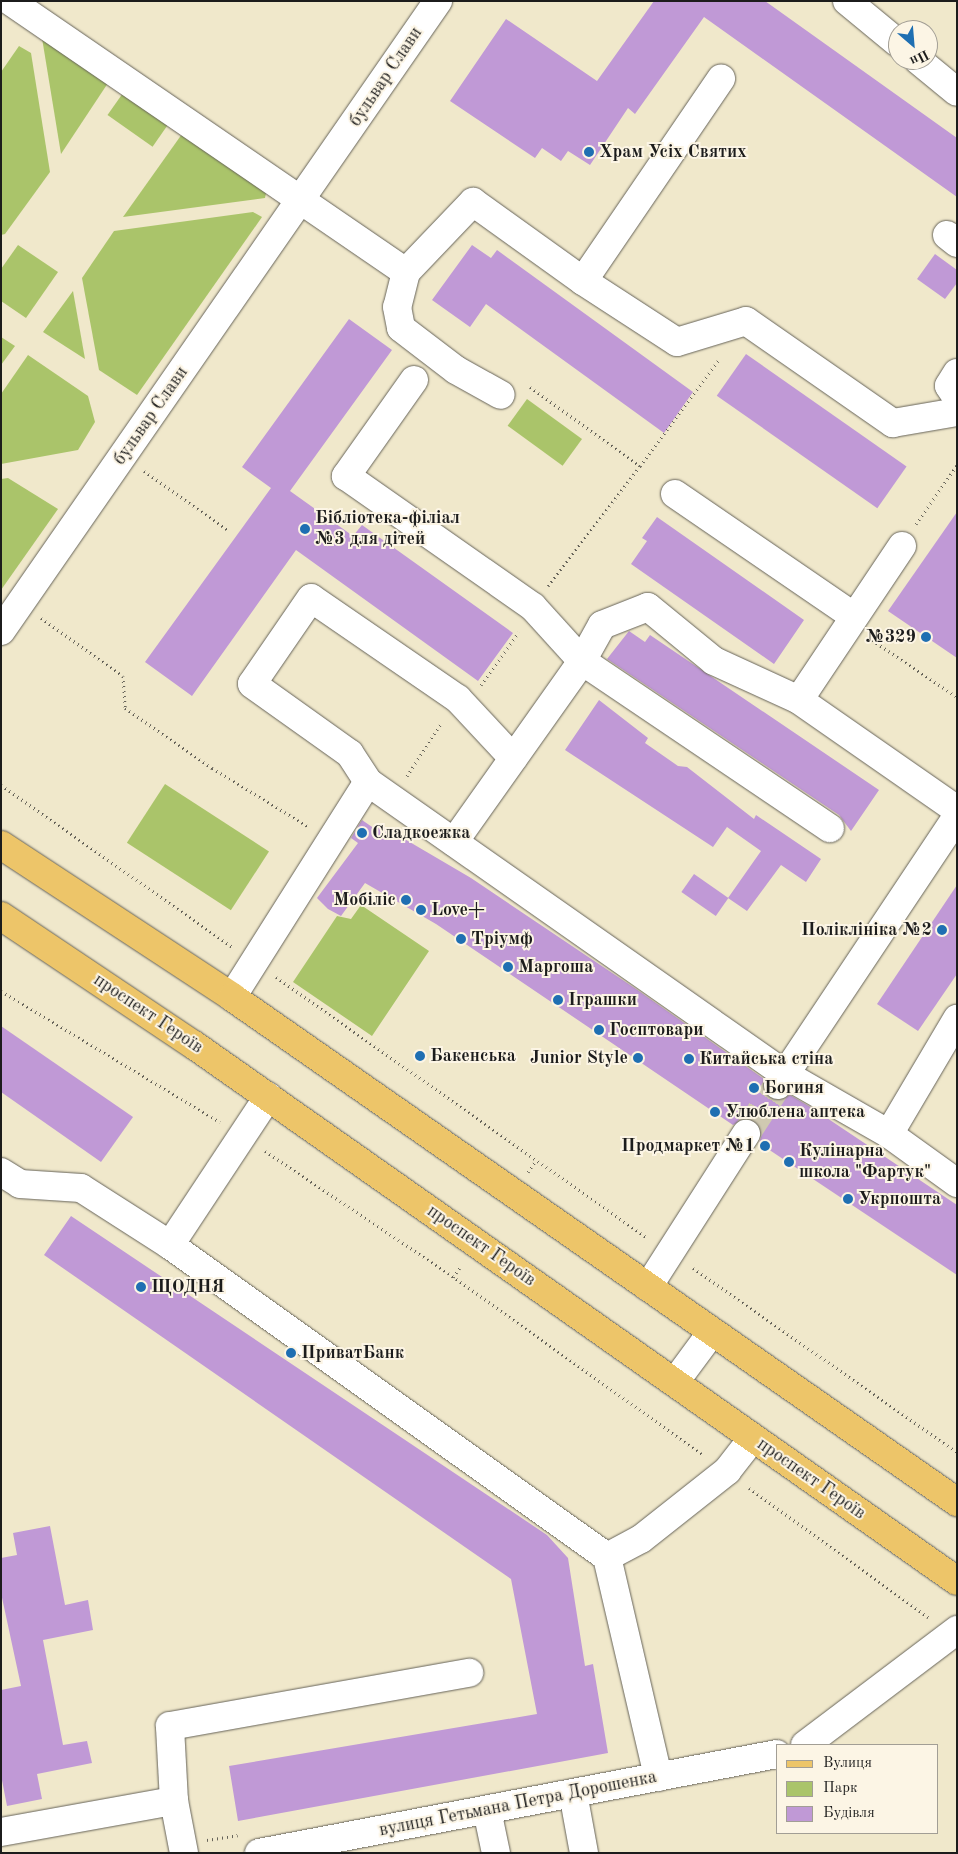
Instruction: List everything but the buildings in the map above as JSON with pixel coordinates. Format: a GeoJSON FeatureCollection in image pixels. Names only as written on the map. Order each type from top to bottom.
{"type":"FeatureCollection","features":[{"type":"Feature","properties":{"kind":"main road"},"geometry":{"type":"LineString","coordinates":[[1,845],[232,996],[957,1502]]}},
{"type":"Feature","properties":{"kind":"main road","name":"проспект Героїв"},"geometry":{"type":"LineString","coordinates":[[1,916],[268,1097],[675,1382],[752,1439],[957,1581]]}},
{"type":"Feature","properties":{"kind":"street"},"geometry":{"type":"LineString","coordinates":[[10,1],[301,202],[406,272]]}},
{"type":"Feature","properties":{"kind":"street","name":"бульвар Слави"},"geometry":{"type":"LineString","coordinates":[[1,631],[301,202],[438,1]]}},
{"type":"Feature","properties":{"kind":"street"},"geometry":{"type":"LineString","coordinates":[[847,1],[888,35]]}},
{"type":"Feature","properties":{"kind":"street"},"geometry":{"type":"LineString","coordinates":[[930,70],[957,92]]}},
{"type":"Feature","properties":{"kind":"street"},"geometry":{"type":"LineString","coordinates":[[583,281],[721,78]]}},
{"type":"Feature","properties":{"kind":"street"},"geometry":{"type":"LineString","coordinates":[[502,395],[456,370],[401,328],[397,307],[406,272],[473,202],[583,281],[677,342],[746,321],[892,424],[957,412]]}},
{"type":"Feature","properties":{"kind":"street"},"geometry":{"type":"LineString","coordinates":[[957,373],[949,386],[957,398]]}},
{"type":"Feature","properties":{"kind":"street"},"geometry":{"type":"LineString","coordinates":[[414,380],[346,476],[533,607],[582,661],[830,828]]}},
{"type":"Feature","properties":{"kind":"street"},"geometry":{"type":"LineString","coordinates":[[674,494],[851,620]]}},
{"type":"Feature","properties":{"kind":"street"},"geometry":{"type":"LineString","coordinates":[[799,700],[902,546]]}},
{"type":"Feature","properties":{"kind":"street"},"geometry":{"type":"LineString","coordinates":[[513,758],[458,699],[312,598],[252,684],[350,754],[368,782],[454,842],[782,1080],[889,1134],[957,1183]]}},
{"type":"Feature","properties":{"kind":"street"},"geometry":{"type":"LineString","coordinates":[[454,842],[582,661],[602,625],[648,607],[714,661],[799,700],[957,810]]}},
{"type":"Feature","properties":{"kind":"street"},"geometry":{"type":"LineString","coordinates":[[232,996],[368,782]]}},
{"type":"Feature","properties":{"kind":"street"},"geometry":{"type":"LineString","coordinates":[[782,1080],[957,818]]}},
{"type":"Feature","properties":{"kind":"street"},"geometry":{"type":"LineString","coordinates":[[889,1134],[957,1019]]}},
{"type":"Feature","properties":{"kind":"street"},"geometry":{"type":"LineString","coordinates":[[170,1245],[244,1136],[268,1097]]}},
{"type":"Feature","properties":{"kind":"street"},"geometry":{"type":"LineString","coordinates":[[648,1287],[746,1134]]}},
{"type":"Feature","properties":{"kind":"street"},"geometry":{"type":"LineString","coordinates":[[1,1172],[20,1184],[81,1188],[170,1245],[607,1557],[658,1777]]}},
{"type":"Feature","properties":{"kind":"street"},"geometry":{"type":"LineString","coordinates":[[675,1382],[712,1332]]}},
{"type":"Feature","properties":{"kind":"street"},"geometry":{"type":"LineString","coordinates":[[607,1557],[641,1539],[726,1472],[752,1439]]}},
{"type":"Feature","properties":{"kind":"street"},"geometry":{"type":"LineString","coordinates":[[806,1744],[955,1632]]}},
{"type":"Feature","properties":{"kind":"street"},"geometry":{"type":"LineString","coordinates":[[184,1853],[174,1801],[170,1726],[469,1673]]}},
{"type":"Feature","properties":{"kind":"street","name":"вулиця Гетьмана Петра Дорошенка"},"geometry":{"type":"LineString","coordinates":[[259,1853],[776,1754]]}},
{"type":"Feature","properties":{"kind":"street"},"geometry":{"type":"LineString","coordinates":[[573,1793],[584,1853]]}},
{"type":"Feature","properties":{"kind":"street"},"geometry":{"type":"LineString","coordinates":[[1,1832],[174,1801]]}},
{"type":"Feature","properties":{"kind":"street"},"geometry":{"type":"LineString","coordinates":[[487,1810],[496,1853]]}},
{"type":"Feature","properties":{"kind":"path"},"geometry":{"type":"LineString","coordinates":[[392,799],[464,690],[473,696],[523,626],[533,607],[605,507],[664,438],[746,321]]}},
{"type":"Feature","properties":{"kind":"path"},"geometry":{"type":"LineString","coordinates":[[530,387],[640,466]]}},
{"type":"Feature","properties":{"kind":"path"},"geometry":{"type":"LineString","coordinates":[[123,457],[228,530]]}},
{"type":"Feature","properties":{"kind":"path"},"geometry":{"type":"LineString","coordinates":[[902,546],[957,465]]}},
{"type":"Feature","properties":{"kind":"path"},"geometry":{"type":"LineString","coordinates":[[21,603],[123,676],[125,708],[212,768],[331,841]]}},
{"type":"Feature","properties":{"kind":"path"},"geometry":{"type":"LineString","coordinates":[[851,620],[957,697]]}},
{"type":"Feature","properties":{"kind":"path"},"geometry":{"type":"LineString","coordinates":[[1,785],[957,1452]]}},
{"type":"Feature","properties":{"kind":"path"},"geometry":{"type":"LineString","coordinates":[[1,991],[244,1136],[453,1277],[726,1472],[955,1632]]}},
{"type":"Feature","properties":{"kind":"path"},"geometry":{"type":"LineString","coordinates":[[513,1193],[536,1160]]}},
{"type":"Feature","properties":{"kind":"path"},"geometry":{"type":"LineString","coordinates":[[453,1277],[477,1243]]}},
{"type":"Feature","properties":{"kind":"green space"},"geometry":{"type":"Polygon","coordinates":[[[42,38],[108,83],[61,154],[42,38]]]}},
{"type":"Feature","properties":{"kind":"green space"},"geometry":{"type":"Polygon","coordinates":[[[19,46],[31,53],[50,172],[5,234],[1,235],[1,72],[19,46]]]}},
{"type":"Feature","properties":{"kind":"green space"},"geometry":{"type":"Polygon","coordinates":[[[123,93],[168,125],[153,147],[108,115],[123,93]]]}},
{"type":"Feature","properties":{"kind":"green space"},"geometry":{"type":"Polygon","coordinates":[[[182,134],[266,193],[265,198],[123,217],[182,134]]]}},
{"type":"Feature","properties":{"kind":"green space"},"geometry":{"type":"Polygon","coordinates":[[[253,212],[262,217],[137,395],[99,370],[82,278],[114,231],[253,212]]]}},
{"type":"Feature","properties":{"kind":"green space"},"geometry":{"type":"Polygon","coordinates":[[[18,245],[58,272],[26,318],[1,301],[1,269],[18,245]]]}},
{"type":"Feature","properties":{"kind":"green space"},"geometry":{"type":"Polygon","coordinates":[[[73,291],[85,359],[43,332],[73,291]]]}},
{"type":"Feature","properties":{"kind":"green space"},"geometry":{"type":"Polygon","coordinates":[[[1,337],[15,346],[1,365],[1,337]]]}},
{"type":"Feature","properties":{"kind":"green space"},"geometry":{"type":"Polygon","coordinates":[[[28,355],[88,396],[95,422],[78,450],[1,464],[1,394],[28,355]]]}},
{"type":"Feature","properties":{"kind":"green space"},"geometry":{"type":"Polygon","coordinates":[[[527,399],[582,439],[563,466],[508,426],[527,399]]]}},
{"type":"Feature","properties":{"kind":"green space"},"geometry":{"type":"Polygon","coordinates":[[[8,478],[58,509],[1,590],[1,479],[8,478]]]}},
{"type":"Feature","properties":{"kind":"green space"},"geometry":{"type":"Polygon","coordinates":[[[165,784],[269,852],[231,910],[127,843],[165,784]]]}},
{"type":"Feature","properties":{"kind":"green space"},"geometry":{"type":"Polygon","coordinates":[[[361,905],[429,951],[372,1036],[293,982],[337,916],[351,919],[361,905]]]}},
{"type":"Feature","properties":{"kind":"tunnel"},"geometry":{"type":"LineString","coordinates":[[746,1134],[778,1085]]}},
{"type":"Feature","properties":{"kind":"place","name":"Храм Усіх Святих"},"geometry":{"type":"Point","coordinates":[589,152]}},
{"type":"Feature","properties":{"kind":"place","name":"Бібліотека-філіал №3 для дітей"},"geometry":{"type":"Point","coordinates":[305,529]}},
{"type":"Feature","properties":{"kind":"place","name":"№329"},"geometry":{"type":"Point","coordinates":[926,637]}},
{"type":"Feature","properties":{"kind":"place","name":"Сладкоежка"},"geometry":{"type":"Point","coordinates":[362,833]}},
{"type":"Feature","properties":{"kind":"place","name":"Мобіліс"},"geometry":{"type":"Point","coordinates":[406,900]}},
{"type":"Feature","properties":{"kind":"place","name":"Love+"},"geometry":{"type":"Point","coordinates":[421,910]}},
{"type":"Feature","properties":{"kind":"place","name":"Поліклініка №2"},"geometry":{"type":"Point","coordinates":[942,930]}},
{"type":"Feature","properties":{"kind":"place","name":"Тріумф"},"geometry":{"type":"Point","coordinates":[461,939]}},
{"type":"Feature","properties":{"kind":"place","name":"Маргоша"},"geometry":{"type":"Point","coordinates":[508,967]}},
{"type":"Feature","properties":{"kind":"place","name":"Іграшки"},"geometry":{"type":"Point","coordinates":[558,1000]}},
{"type":"Feature","properties":{"kind":"place","name":"Госптовари"},"geometry":{"type":"Point","coordinates":[599,1030]}},
{"type":"Feature","properties":{"kind":"place","name":"Бакенська"},"geometry":{"type":"Point","coordinates":[420,1056]}},
{"type":"Feature","properties":{"kind":"place","name":"Junior Style"},"geometry":{"type":"Point","coordinates":[638,1058]}},
{"type":"Feature","properties":{"kind":"place","name":"Китайська стіна"},"geometry":{"type":"Point","coordinates":[689,1059]}},
{"type":"Feature","properties":{"kind":"place","name":"Богиня"},"geometry":{"type":"Point","coordinates":[754,1088]}},
{"type":"Feature","properties":{"kind":"place","name":"Улюблена аптека"},"geometry":{"type":"Point","coordinates":[715,1112]}},
{"type":"Feature","properties":{"kind":"place","name":"Продмаркет №1"},"geometry":{"type":"Point","coordinates":[765,1146]}},
{"type":"Feature","properties":{"kind":"place","name":"Кулінарна школа \"Фартук\""},"geometry":{"type":"Point","coordinates":[789,1162]}},
{"type":"Feature","properties":{"kind":"place","name":"Укрпошта"},"geometry":{"type":"Point","coordinates":[848,1199]}},
{"type":"Feature","properties":{"kind":"place","name":"ЩОДНЯ"},"geometry":{"type":"Point","coordinates":[141,1287]}},
{"type":"Feature","properties":{"kind":"place","name":"ПриватБанк"},"geometry":{"type":"Point","coordinates":[291,1353]}}]}
